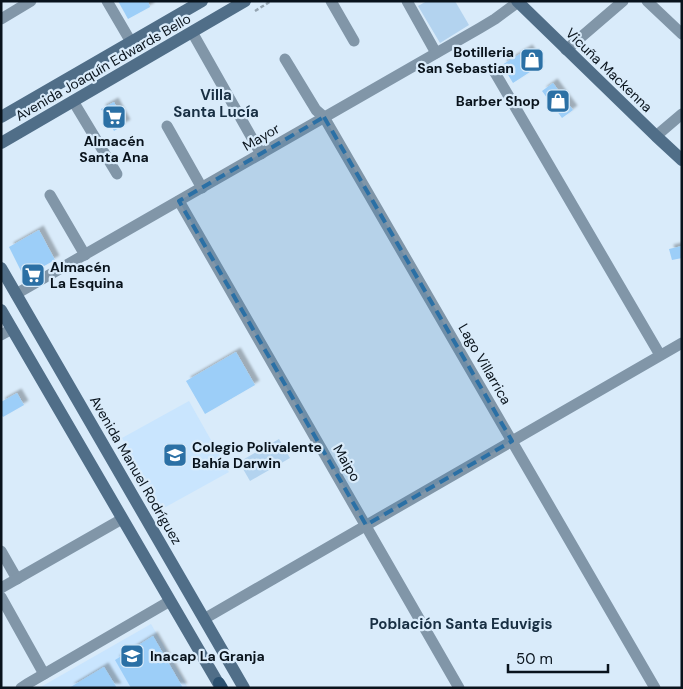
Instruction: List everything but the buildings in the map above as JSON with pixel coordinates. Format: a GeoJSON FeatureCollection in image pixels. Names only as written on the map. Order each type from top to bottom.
{"type":"FeatureCollection","features":[{"type":"Feature","properties":{"kind":"main road","name":"Avenida Joaquín Edwards Bello"},"geometry":{"type":"LineString","coordinates":[[1,117],[202,1]]}},
{"type":"Feature","properties":{"kind":"main road","name":"Avenida Joaquín Edwards Bello"},"geometry":{"type":"LineString","coordinates":[[1,143],[245,1]]}},
{"type":"Feature","properties":{"kind":"main road","name":"Vicuña Mackenna"},"geometry":{"type":"LineString","coordinates":[[517,2],[682,160]]}},
{"type":"Feature","properties":{"kind":"main road"},"geometry":{"type":"LineString","coordinates":[[181,13],[192,32]]}},
{"type":"Feature","properties":{"kind":"main road"},"geometry":{"type":"LineString","coordinates":[[62,82],[74,101]]}},
{"type":"Feature","properties":{"kind":"main road","name":"Avenida Manuel Rodríguez"},"geometry":{"type":"LineString","coordinates":[[1,268],[244,688]]}},
{"type":"Feature","properties":{"kind":"main road"},"geometry":{"type":"LineString","coordinates":[[1,310],[7,332],[122,519],[220,686]]}},
{"type":"Feature","properties":{"kind":"street"},"geometry":{"type":"LineString","coordinates":[[1,18],[31,1]]}},
{"type":"Feature","properties":{"kind":"street"},"geometry":{"type":"LineString","coordinates":[[107,1],[131,42]]}},
{"type":"Feature","properties":{"kind":"street"},"geometry":{"type":"LineString","coordinates":[[331,1],[354,41]]}},
{"type":"Feature","properties":{"kind":"street"},"geometry":{"type":"LineString","coordinates":[[407,1],[436,54]]}},
{"type":"Feature","properties":{"kind":"street"},"geometry":{"type":"LineString","coordinates":[[566,50],[623,1]]}},
{"type":"Feature","properties":{"kind":"street"},"geometry":{"type":"LineString","coordinates":[[647,1],[681,33]]}},
{"type":"Feature","properties":{"kind":"street","name":"Mayor"},"geometry":{"type":"LineString","coordinates":[[16,294],[436,54],[495,19],[517,2]]}},
{"type":"Feature","properties":{"kind":"street"},"geometry":{"type":"LineString","coordinates":[[192,32],[261,154]]}},
{"type":"Feature","properties":{"kind":"street","name":"Lago Villarrica"},"geometry":{"type":"LineString","coordinates":[[285,59],[316,110],[324,118],[655,688]]}},
{"type":"Feature","properties":{"kind":"street"},"geometry":{"type":"LineString","coordinates":[[494,71],[660,355]]}},
{"type":"Feature","properties":{"kind":"street"},"geometry":{"type":"LineString","coordinates":[[74,101],[117,174]]}},
{"type":"Feature","properties":{"kind":"street"},"geometry":{"type":"LineString","coordinates":[[656,136],[682,114]]}},
{"type":"Feature","properties":{"kind":"street"},"geometry":{"type":"LineString","coordinates":[[167,126],[202,188]]}},
{"type":"Feature","properties":{"kind":"street"},"geometry":{"type":"LineString","coordinates":[[50,195],[85,255]]}},
{"type":"Feature","properties":{"kind":"street","name":"Maipo"},"geometry":{"type":"LineString","coordinates":[[179,200],[459,688]]}},
{"type":"Feature","properties":{"kind":"street"},"geometry":{"type":"LineString","coordinates":[[204,619],[682,343]]}},
{"type":"Feature","properties":{"kind":"street"},"geometry":{"type":"LineString","coordinates":[[1,588],[122,519]]}},
{"type":"Feature","properties":{"kind":"street"},"geometry":{"type":"LineString","coordinates":[[1,551],[17,579]]}},
{"type":"Feature","properties":{"kind":"street"},"geometry":{"type":"LineString","coordinates":[[1,597],[44,674]]}},
{"type":"Feature","properties":{"kind":"street"},"geometry":{"type":"LineString","coordinates":[[22,688],[170,601]]}},
{"type":"Feature","properties":{"kind":"highlighted area"},"geometry":{"type":"Polygon","coordinates":[[[324,117],[512,441],[366,525],[179,201],[324,117]]]}},
{"type":"Feature","properties":{"kind":"shaded area"},"geometry":{"type":"Polygon","coordinates":[[[427,1],[455,1],[469,25],[440,43],[418,6],[427,1]]]}},
{"type":"Feature","properties":{"kind":"shaded area","name":"Colegio Polivalente Bahía Darwin"},"geometry":{"type":"Polygon","coordinates":[[[189,401],[229,472],[162,509],[122,438],[189,401]]]}},
{"type":"Feature","properties":{"kind":"shaded area"},"geometry":{"type":"Polygon","coordinates":[[[279,439],[290,458],[250,481],[239,462],[279,439]]]}},
{"type":"Feature","properties":{"kind":"shaded area","name":"Inacap La Granja"},"geometry":{"type":"Polygon","coordinates":[[[151,624],[188,688],[39,688],[151,624]]]}},
{"type":"Feature","properties":{"kind":"place","name":"Botilleria San Sebastian"},"geometry":{"type":"Point","coordinates":[532,60]}},
{"type":"Feature","properties":{"kind":"place","name":"Barber Shop"},"geometry":{"type":"Point","coordinates":[558,101]}},
{"type":"Feature","properties":{"kind":"place","name":"Almacén Santa Ana"},"geometry":{"type":"Point","coordinates":[114,117]}},
{"type":"Feature","properties":{"kind":"place","name":"Almacén La Esquina"},"geometry":{"type":"Point","coordinates":[33,275]}},
{"type":"Feature","properties":{"kind":"place","name":"Colegio Polivalente Bahía Darwin"},"geometry":{"type":"Point","coordinates":[175,455]}},
{"type":"Feature","properties":{"kind":"place","name":"Inacap La Granja"},"geometry":{"type":"Point","coordinates":[132,656]}},
{"type":"Feature","properties":{"kind":"district","name":"Villa Santa Lucía"},"geometry":{"type":"Point","coordinates":[216,104]}},
{"type":"Feature","properties":{"kind":"district","name":"Población Santa Eduvigis"},"geometry":{"type":"Point","coordinates":[461,624]}}]}
